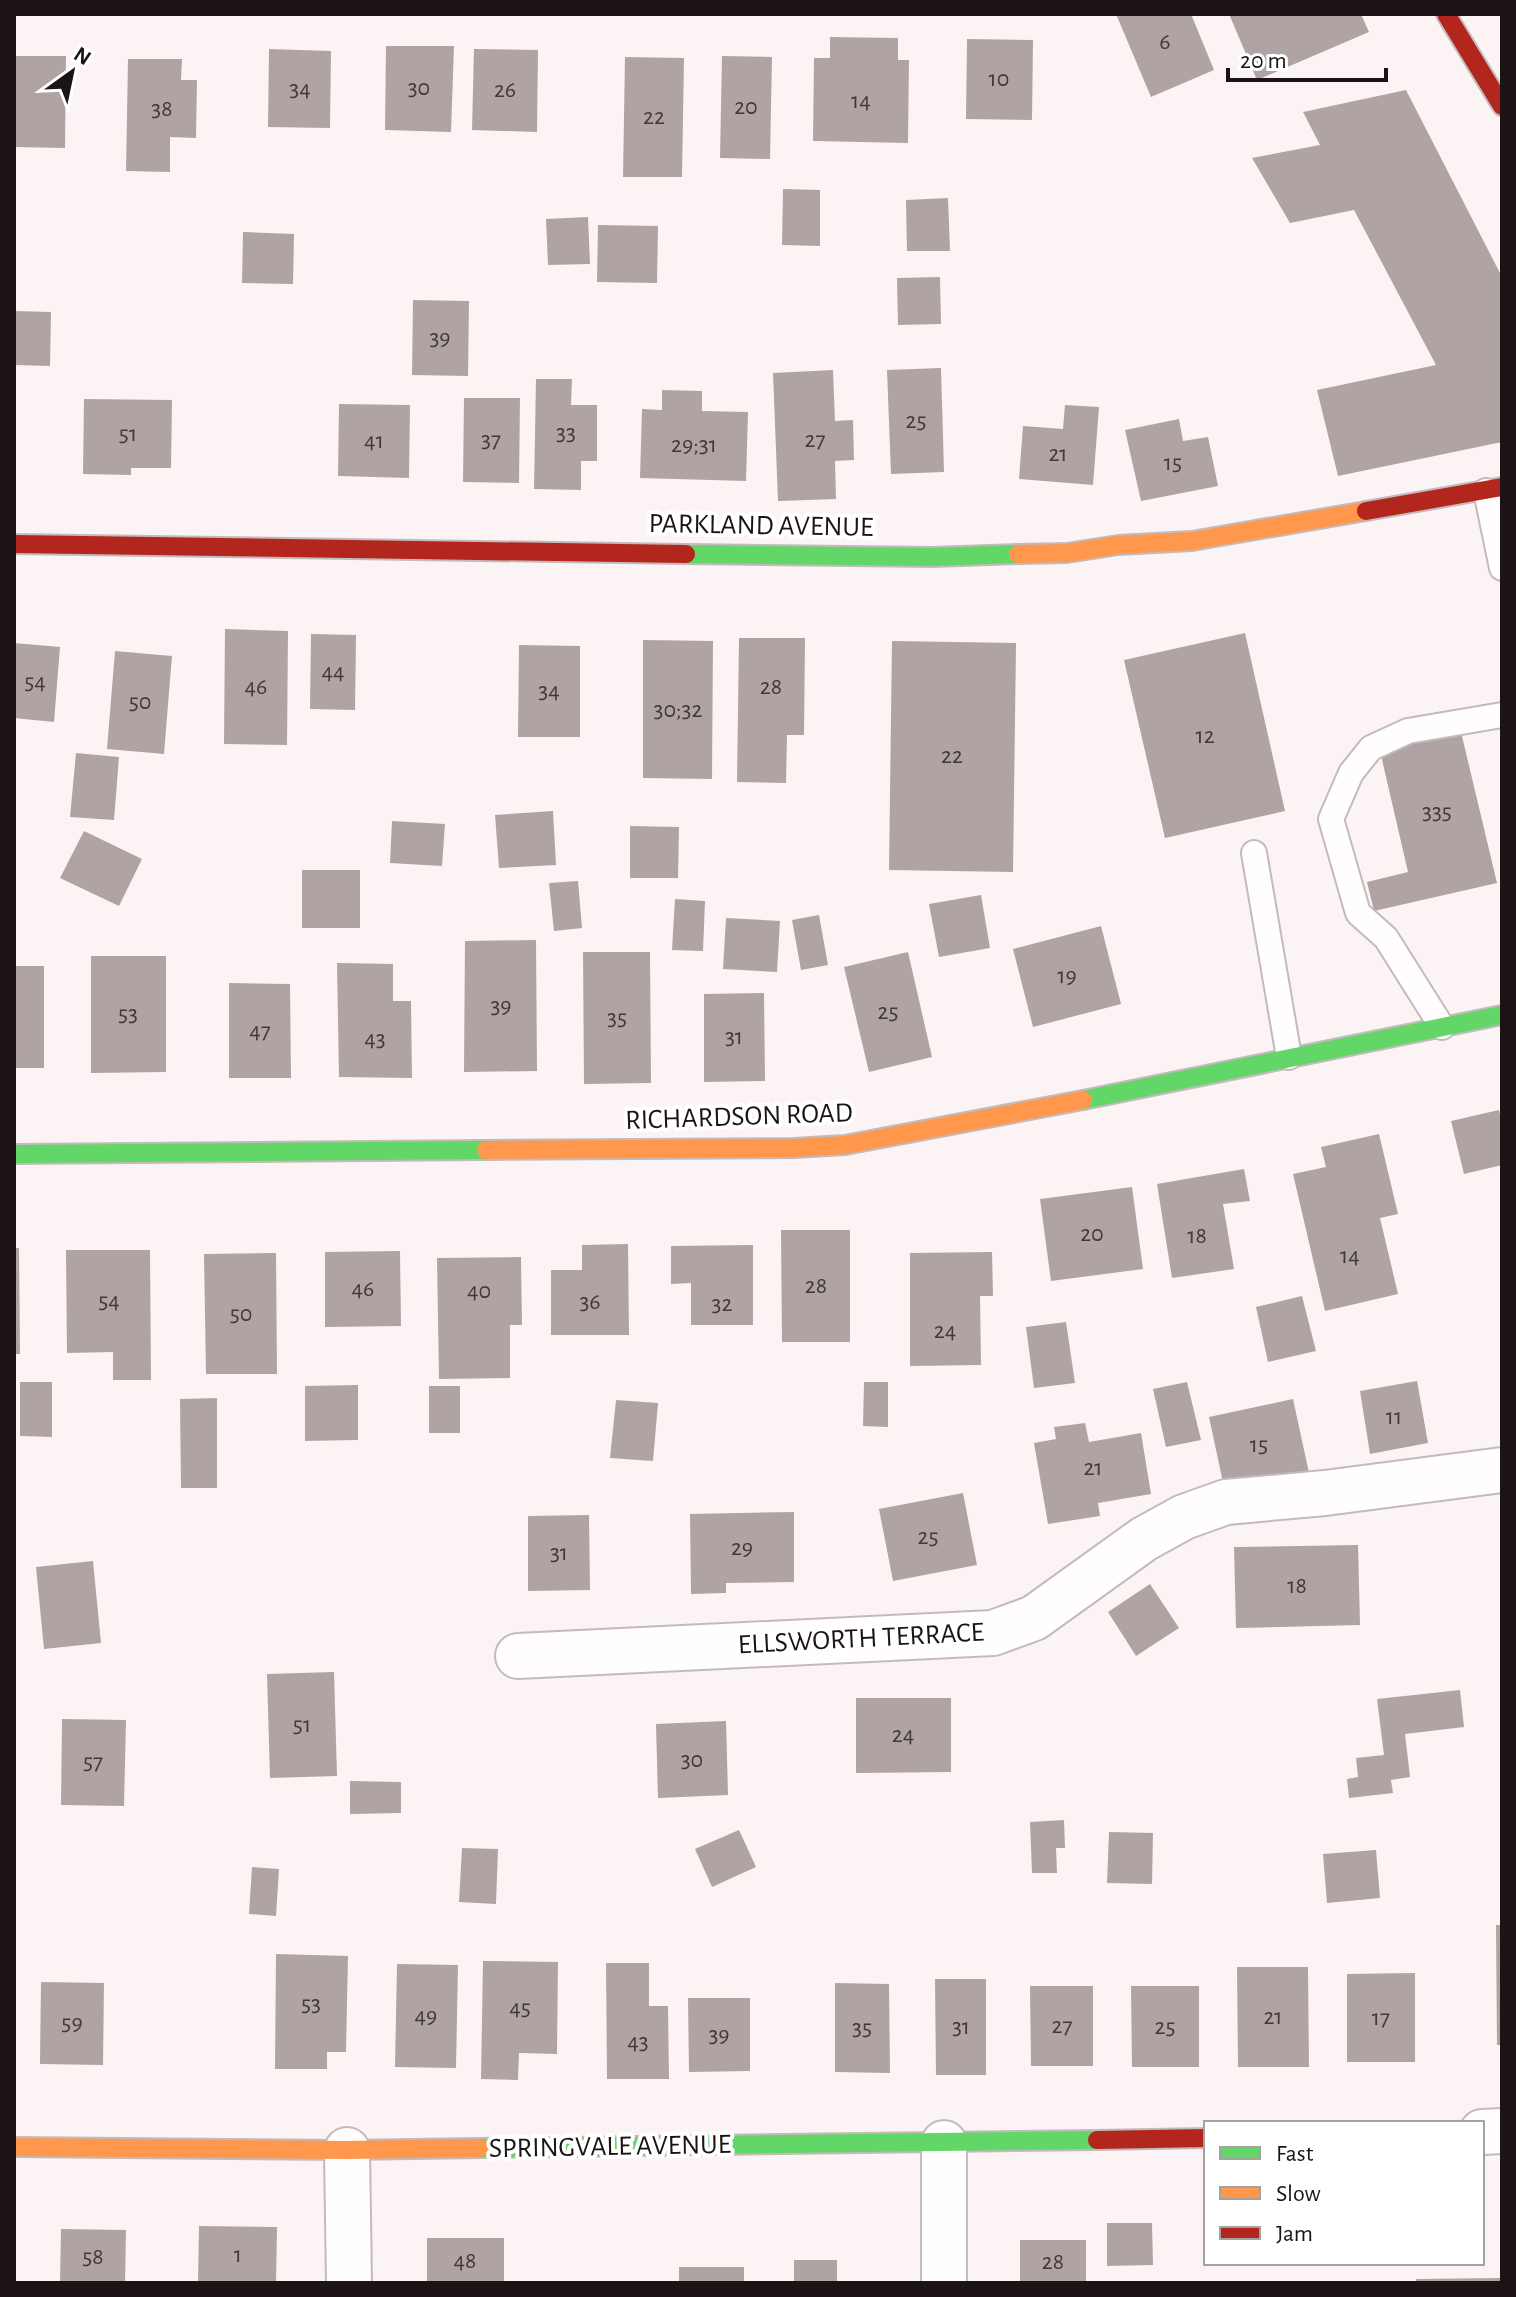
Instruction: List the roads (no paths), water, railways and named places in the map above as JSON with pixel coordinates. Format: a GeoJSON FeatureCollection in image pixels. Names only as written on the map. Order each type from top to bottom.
{"type":"FeatureCollection","features":[{"type":"Feature","properties":{"kind":"street"},"geometry":{"type":"LineString","coordinates":[[1446,14],[1502,106]]}},
{"type":"Feature","properties":{"kind":"street","name":"PARKLAND AVENUE"},"geometry":{"type":"LineString","coordinates":[[14,544],[933,557],[1052,554],[1118,545],[1192,541],[1494,489]]}},
{"type":"Feature","properties":{"kind":"street","name":"RICHARDSON ROAD"},"geometry":{"type":"LineString","coordinates":[[14,1154],[794,1148],[845,1145],[960,1125],[1502,1015]]}},
{"type":"Feature","properties":{"kind":"street","name":"ELLSWORTH TERRACE"},"geometry":{"type":"LineString","coordinates":[[518,1656],[993,1633],[1034,1618],[1144,1539],[1184,1517],[1226,1502],[1325,1493],[1502,1470]]}},
{"type":"Feature","properties":{"kind":"street","name":"SPRINGVALE AVENUE"},"geometry":{"type":"LineString","coordinates":[[14,2147],[347,2150],[1204,2138]]}},
{"type":"Feature","properties":{"kind":"street"},"geometry":{"type":"LineString","coordinates":[[944,2143],[944,2283]]}},
{"type":"Feature","properties":{"kind":"street"},"geometry":{"type":"LineString","coordinates":[[347,2150],[349,2283]]}},
{"type":"Feature","properties":{"kind":"lane"},"geometry":{"type":"LineString","coordinates":[[1494,489],[1502,568]]}},
{"type":"Feature","properties":{"kind":"lane"},"geometry":{"type":"LineString","coordinates":[[1442,1027],[1386,938],[1358,913],[1331,819],[1351,773],[1371,748],[1408,731],[1502,715]]}},
{"type":"Feature","properties":{"kind":"lane"},"geometry":{"type":"LineString","coordinates":[[1254,853],[1289,1057]]}}]}
